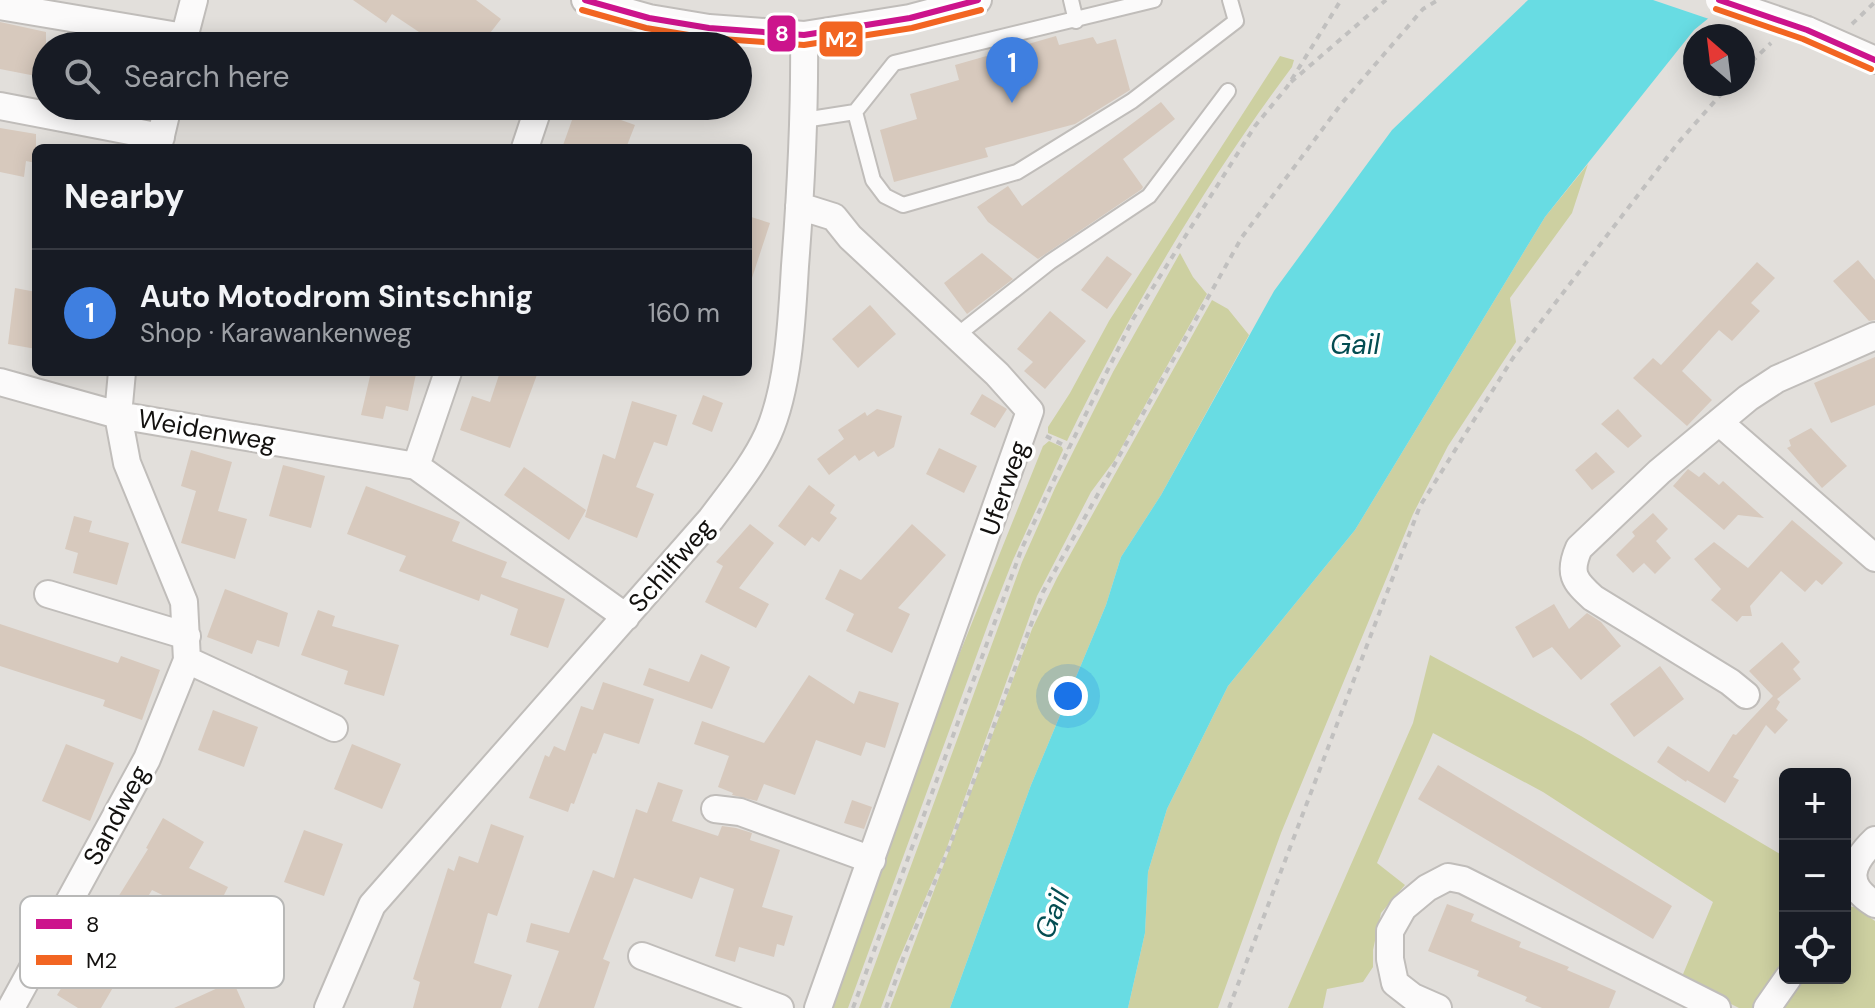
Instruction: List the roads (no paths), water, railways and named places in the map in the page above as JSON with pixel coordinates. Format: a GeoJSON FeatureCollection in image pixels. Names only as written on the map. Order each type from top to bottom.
{"type":"FeatureCollection","features":[{"type":"Feature","properties":{"kind":"street"},"geometry":{"type":"LineString","coordinates":[[186,32],[194,0]]}},
{"type":"Feature","properties":{"kind":"street"},"geometry":{"type":"LineString","coordinates":[[585,0],[649,18],[709,28],[804,35],[910,18],[978,0]]}},
{"type":"Feature","properties":{"kind":"street"},"geometry":{"type":"LineString","coordinates":[[1719,0],[1807,30],[1875,60]]}},
{"type":"Feature","properties":{"kind":"street"},"geometry":{"type":"LineString","coordinates":[[0,6],[132,32]]}},
{"type":"Feature","properties":{"kind":"street","name":"Schilfweg"},"geometry":{"type":"LineString","coordinates":[[328,1008],[372,905],[711,519],[754,461],[769,432],[782,384],[791,330],[804,120],[804,35]]}},
{"type":"Feature","properties":{"kind":"street"},"geometry":{"type":"LineString","coordinates":[[0,106],[32,113]]}},
{"type":"Feature","properties":{"kind":"street"},"geometry":{"type":"LineString","coordinates":[[62,120],[160,142],[165,120]]}},
{"type":"Feature","properties":{"kind":"street"},"geometry":{"type":"LineString","coordinates":[[526,144],[534,120]]}},
{"type":"Feature","properties":{"kind":"street","name":"Uferweg"},"geometry":{"type":"LineString","coordinates":[[799,206],[834,217],[850,237],[997,374],[1030,411],[818,1008]]}},
{"type":"Feature","properties":{"kind":"street"},"geometry":{"type":"LineString","coordinates":[[1746,695],[1730,682],[1593,598],[1577,584],[1572,565],[1579,548],[1659,472],[1748,398],[1777,379],[1875,336]]}},
{"type":"Feature","properties":{"kind":"street","name":"Sandweg"},"geometry":{"type":"LineString","coordinates":[[72,896],[147,759],[187,648],[184,602],[127,463],[118,415],[122,376]]}},
{"type":"Feature","properties":{"kind":"street"},"geometry":{"type":"LineString","coordinates":[[416,466],[447,376]]}},
{"type":"Feature","properties":{"kind":"street","name":"Weidenweg"},"geometry":{"type":"LineString","coordinates":[[0,382],[118,415],[416,466],[626,617]]}},
{"type":"Feature","properties":{"kind":"street"},"geometry":{"type":"LineString","coordinates":[[1719,422],[1875,558]]}},
{"type":"Feature","properties":{"kind":"street"},"geometry":{"type":"LineString","coordinates":[[48,594],[187,648],[334,728]]}},
{"type":"Feature","properties":{"kind":"street"},"geometry":{"type":"LineString","coordinates":[[715,809],[740,812],[872,860]]}},
{"type":"Feature","properties":{"kind":"street"},"geometry":{"type":"LineString","coordinates":[[1859,893],[1852,871],[1858,856],[1875,840]]}},
{"type":"Feature","properties":{"kind":"street"},"geometry":{"type":"LineString","coordinates":[[1438,1008],[1413,997],[1395,983],[1390,959],[1390,931],[1403,908],[1427,888],[1448,877],[1463,880],[1717,1008]]}},
{"type":"Feature","properties":{"kind":"street"},"geometry":{"type":"LineString","coordinates":[[642,956],[780,1008]]}},
{"type":"Feature","properties":{"kind":"street"},"geometry":{"type":"LineString","coordinates":[[1767,1008],[1784,984]]}},
{"type":"Feature","properties":{"kind":"street","name":"Sandweg"},"geometry":{"type":"LineString","coordinates":[[11,1008],[22,988]]}},
{"type":"Feature","properties":{"kind":"lane"},"geometry":{"type":"LineString","coordinates":[[1071,0],[1076,21]]}},
{"type":"Feature","properties":{"kind":"lane"},"geometry":{"type":"LineString","coordinates":[[804,120],[855,112],[894,63],[1154,0]]}},
{"type":"Feature","properties":{"kind":"lane"},"geometry":{"type":"LineString","coordinates":[[855,112],[873,180],[885,196],[903,205],[1017,172],[1132,101],[1236,21],[1230,0]]}},
{"type":"Feature","properties":{"kind":"lane"},"geometry":{"type":"LineString","coordinates":[[956,336],[1050,262],[1149,196],[1228,91]]}},
{"type":"Feature","properties":{"kind":"water","name":"Gail"},"geometry":{"type":"Polygon","coordinates":[[[1528,0],[1731,0],[1701,24],[1683,24],[1683,44],[1545,217],[1355,530],[1228,686],[1167,809],[1148,872],[1145,933],[1128,1008],[950,1008],[1031,785],[1106,605],[1121,557],[1161,495],[1274,291],[1392,130],[1528,0]]]}},
{"type":"Feature","properties":{"kind":"place","name":"Auto Motodrom Sintschnig"},"geometry":{"type":"Point","coordinates":[1012,103]}}]}
